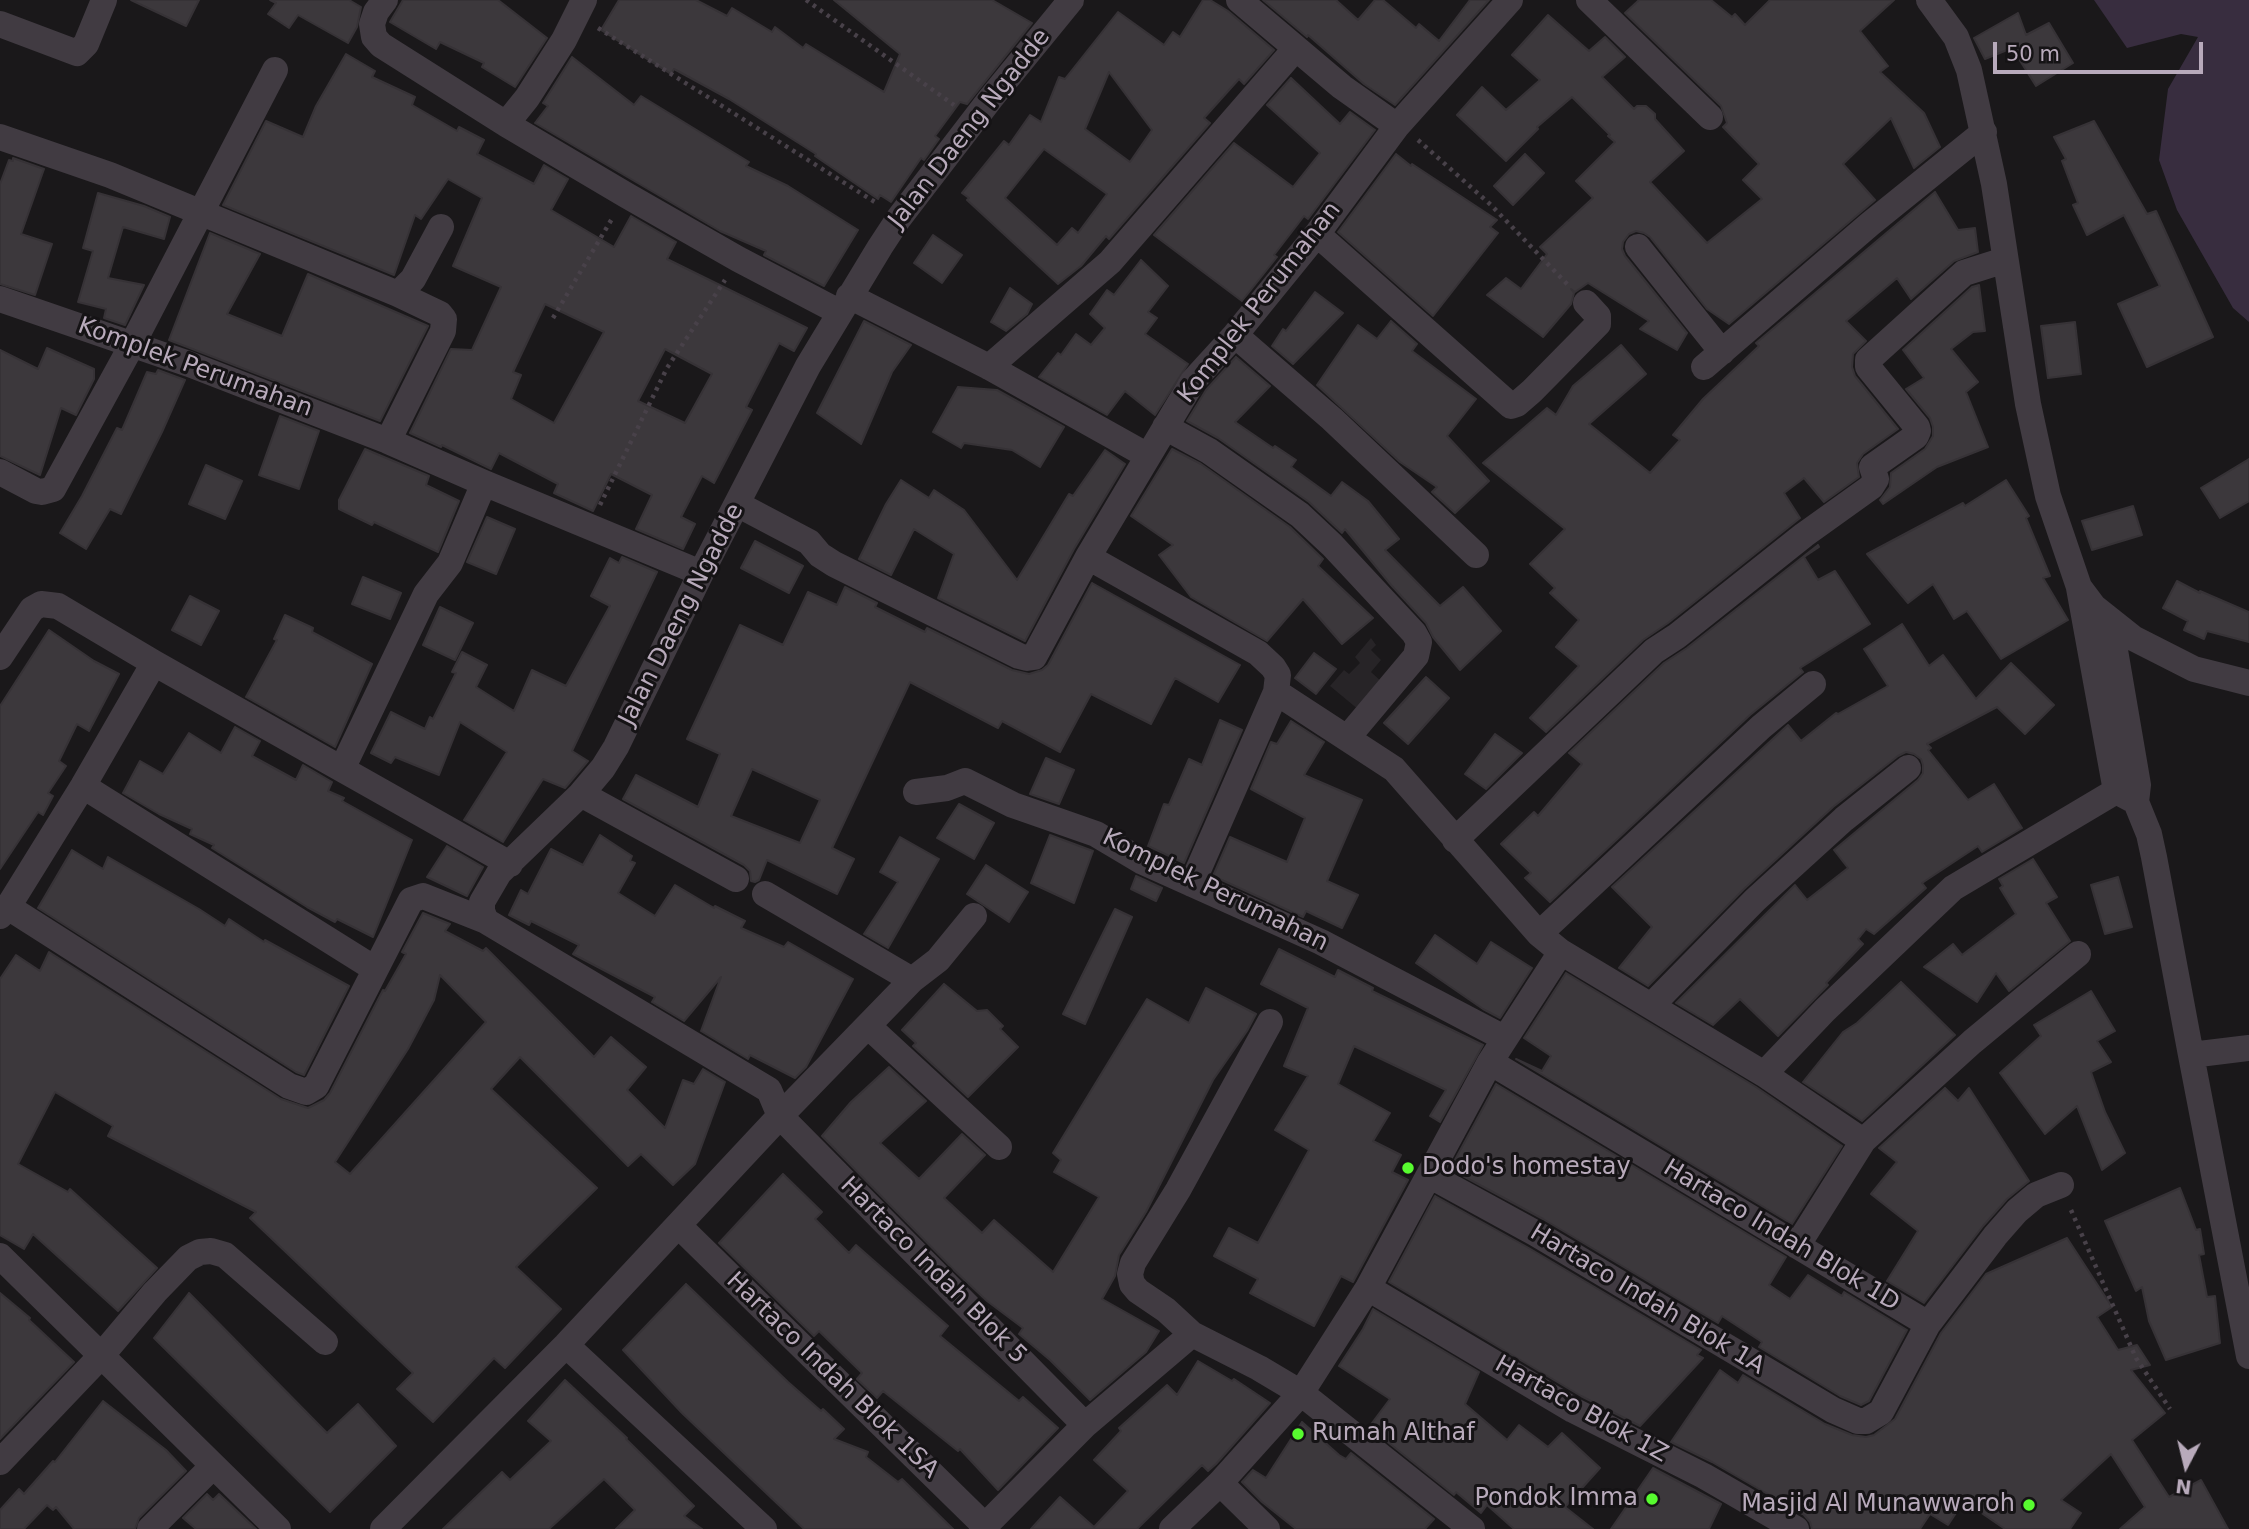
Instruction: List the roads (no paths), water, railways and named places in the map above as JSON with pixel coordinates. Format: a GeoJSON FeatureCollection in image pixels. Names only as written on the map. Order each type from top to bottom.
{"type":"FeatureCollection","features":[{"type":"Feature","properties":{"kind":"street"},"geometry":{"type":"LineString","coordinates":[[0,24],[77,53],[86,44],[104,0]]}},
{"type":"Feature","properties":{"kind":"street"},"geometry":{"type":"LineString","coordinates":[[385,0],[376,12],[372,24],[374,37],[381,45],[506,124],[738,259],[989,368],[1148,456]]}},
{"type":"Feature","properties":{"kind":"street","name":"Jalan Daeng Ngadde"},"geometry":{"type":"LineString","coordinates":[[486,921],[481,906],[491,884],[581,794],[603,768],[616,747],[701,573],[808,366],[844,304],[899,218],[974,119],[1071,0]]}},
{"type":"Feature","properties":{"kind":"street"},"geometry":{"type":"LineString","coordinates":[[1238,0],[1342,88],[1397,126]]}},
{"type":"Feature","properties":{"kind":"street","name":"Komplek Perumahan"},"geometry":{"type":"LineString","coordinates":[[737,504],[809,542],[820,555],[834,564],[1031,659],[1088,557],[1193,381],[1236,335],[1317,234],[1397,126],[1510,0]]}},
{"type":"Feature","properties":{"kind":"street"},"geometry":{"type":"LineString","coordinates":[[1589,0],[1710,117]]}},
{"type":"Feature","properties":{"kind":"street"},"geometry":{"type":"LineString","coordinates":[[1929,0],[1956,37],[1969,70],[1984,132],[2028,404],[2048,496],[2079,587],[2130,792],[2148,834],[2154,857],[2249,1356]]}},
{"type":"Feature","properties":{"kind":"street"},"geometry":{"type":"LineString","coordinates":[[506,124],[527,98],[564,40],[577,6]]}},
{"type":"Feature","properties":{"kind":"street"},"geometry":{"type":"LineString","coordinates":[[989,368],[1110,262],[1296,48]]}},
{"type":"Feature","properties":{"kind":"street"},"geometry":{"type":"LineString","coordinates":[[0,472],[36,491],[53,489],[133,343],[275,70]]}},
{"type":"Feature","properties":{"kind":"street"},"geometry":{"type":"LineString","coordinates":[[1638,247],[1713,360],[1870,224],[1984,132]]}},
{"type":"Feature","properties":{"kind":"street"},"geometry":{"type":"LineString","coordinates":[[0,137],[110,175],[433,309],[444,319],[444,325],[388,441]]}},
{"type":"Feature","properties":{"kind":"street"},"geometry":{"type":"LineString","coordinates":[[398,294],[413,279],[441,227]]}},
{"type":"Feature","properties":{"kind":"street"},"geometry":{"type":"LineString","coordinates":[[1317,234],[1511,406],[1532,391],[1598,324],[1598,316],[1586,303]]}},
{"type":"Feature","properties":{"kind":"street"},"geometry":{"type":"LineString","coordinates":[[1455,841],[1654,651],[1677,636],[1804,535],[1871,487],[1875,480],[1872,467],[1916,436],[1918,431],[1868,367],[1868,360],[1964,273],[2005,260]]}},
{"type":"Feature","properties":{"kind":"street","name":"Komplek Perumahan"},"geometry":{"type":"LineString","coordinates":[[0,299],[133,343],[388,441],[701,573]]}},
{"type":"Feature","properties":{"kind":"street"},"geometry":{"type":"LineString","coordinates":[[1236,335],[1342,429],[1476,555]]}},
{"type":"Feature","properties":{"kind":"street"},"geometry":{"type":"LineString","coordinates":[[1165,427],[1209,451],[1300,515],[1332,545],[1414,633],[1419,642],[1416,656],[1348,737]]}},
{"type":"Feature","properties":{"kind":"street"},"geometry":{"type":"LineString","coordinates":[[342,769],[426,594],[450,563],[484,483]]}},
{"type":"Feature","properties":{"kind":"street"},"geometry":{"type":"LineString","coordinates":[[1088,557],[1258,653],[1278,675],[1276,692],[1192,884]]}},
{"type":"Feature","properties":{"kind":"street"},"geometry":{"type":"LineString","coordinates":[[2079,587],[2094,607],[2133,638],[2194,669],[2249,683]]}},
{"type":"Feature","properties":{"kind":"street"},"geometry":{"type":"LineString","coordinates":[[0,657],[10,621],[41,604],[58,606],[153,663],[510,864]]}},
{"type":"Feature","properties":{"kind":"street"},"geometry":{"type":"LineString","coordinates":[[2110,621],[2118,740]]}},
{"type":"Feature","properties":{"kind":"street"},"geometry":{"type":"LineString","coordinates":[[153,663],[83,786],[4,911],[289,1086],[306,1092],[316,1087],[414,898],[423,896],[486,921],[769,1090],[780,1116]]}},
{"type":"Feature","properties":{"kind":"street"},"geometry":{"type":"LineString","coordinates":[[1539,934],[1761,727],[1813,684]]}},
{"type":"Feature","properties":{"kind":"street"},"geometry":{"type":"LineString","coordinates":[[1276,692],[1394,768],[1455,841],[1539,934],[1561,953],[1764,1074],[1863,1141]]}},
{"type":"Feature","properties":{"kind":"street"},"geometry":{"type":"LineString","coordinates":[[1651,1006],[1755,900],[1844,819],[1908,768]]}},
{"type":"Feature","properties":{"kind":"street","name":"Komplek Perumahan"},"geometry":{"type":"LineString","coordinates":[[916,792],[947,788],[965,781],[1013,805],[1096,834],[1143,862],[1345,954],[1504,1038]]}},
{"type":"Feature","properties":{"kind":"street"},"geometry":{"type":"LineString","coordinates":[[83,786],[375,969]]}},
{"type":"Feature","properties":{"kind":"street"},"geometry":{"type":"LineString","coordinates":[[1764,1074],[1825,1010],[1953,888],[2130,792]]}},
{"type":"Feature","properties":{"kind":"street"},"geometry":{"type":"LineString","coordinates":[[581,794],[736,879]]}},
{"type":"Feature","properties":{"kind":"street"},"geometry":{"type":"LineString","coordinates":[[765,894],[912,980]]}},
{"type":"Feature","properties":{"kind":"street"},"geometry":{"type":"LineString","coordinates":[[383,1529],[566,1345],[780,1116],[912,980],[938,960],[974,916]]}},
{"type":"Feature","properties":{"kind":"street"},"geometry":{"type":"LineString","coordinates":[[1172,1529],[1220,1483],[1301,1393],[1368,1288],[1504,1038],[1561,953]]}},
{"type":"Feature","properties":{"kind":"street"},"geometry":{"type":"LineString","coordinates":[[1797,1246],[1863,1141],[1972,1042],[2078,954]]}},
{"type":"Feature","properties":{"kind":"street"},"geometry":{"type":"LineString","coordinates":[[1270,1022],[1178,1189],[1133,1264],[1130,1274],[1132,1284],[1192,1334],[1301,1393],[1472,1529]]}},
{"type":"Feature","properties":{"kind":"street"},"geometry":{"type":"LineString","coordinates":[[868,1026],[999,1147]]}},
{"type":"Feature","properties":{"kind":"street"},"geometry":{"type":"LineString","coordinates":[[2191,1055],[2249,1048]]}},
{"type":"Feature","properties":{"kind":"street","name":"Hartaco Indah Blok 1D"},"geometry":{"type":"LineString","coordinates":[[1490,1062],[1928,1324]]}},
{"type":"Feature","properties":{"kind":"street","name":"Hartaco Indah Blok 5"},"geometry":{"type":"LineString","coordinates":[[780,1116],[1085,1425]]}},
{"type":"Feature","properties":{"kind":"street","name":"Hartaco Indah Blok 1A"},"geometry":{"type":"LineString","coordinates":[[1429,1175],[1535,1233],[1847,1418],[1866,1421],[1881,1412],[1928,1324]]}},
{"type":"Feature","properties":{"kind":"street"},"geometry":{"type":"LineString","coordinates":[[1928,1324],[2017,1211],[2036,1195],[2061,1185]]}},
{"type":"Feature","properties":{"kind":"street","name":"Hartaco Indah Blok 1SA"},"geometry":{"type":"LineString","coordinates":[[679,1226],[983,1527]]}},
{"type":"Feature","properties":{"kind":"street"},"geometry":{"type":"LineString","coordinates":[[0,1462],[101,1356],[155,1292],[188,1258],[200,1252],[211,1251],[225,1255],[326,1342]]}},
{"type":"Feature","properties":{"kind":"street"},"geometry":{"type":"LineString","coordinates":[[0,1256],[278,1529]]}},
{"type":"Feature","properties":{"kind":"street","name":"Hartaco Blok 1Z"},"geometry":{"type":"LineString","coordinates":[[1368,1288],[1573,1409],[1704,1476],[1796,1529]]}},
{"type":"Feature","properties":{"kind":"street"},"geometry":{"type":"LineString","coordinates":[[983,1527],[1085,1425],[1192,1334]]}},
{"type":"Feature","properties":{"kind":"street"},"geometry":{"type":"LineString","coordinates":[[566,1345],[764,1529]]}},
{"type":"Feature","properties":{"kind":"street"},"geometry":{"type":"LineString","coordinates":[[150,1529],[213,1466]]}},
{"type":"Feature","properties":{"kind":"street"},"geometry":{"type":"LineString","coordinates":[[1220,1483],[1267,1529]]}},
{"type":"Feature","properties":{"kind":"place","name":"Dodo's homestay"},"geometry":{"type":"Point","coordinates":[1408,1168]}},
{"type":"Feature","properties":{"kind":"place","name":"Rumah Althaf"},"geometry":{"type":"Point","coordinates":[1298,1434]}},
{"type":"Feature","properties":{"kind":"place","name":"Pondok Imma"},"geometry":{"type":"Point","coordinates":[1652,1499]}},
{"type":"Feature","properties":{"kind":"place","name":"Masjid Al Munawwaroh"},"geometry":{"type":"Point","coordinates":[2029,1505]}}]}
